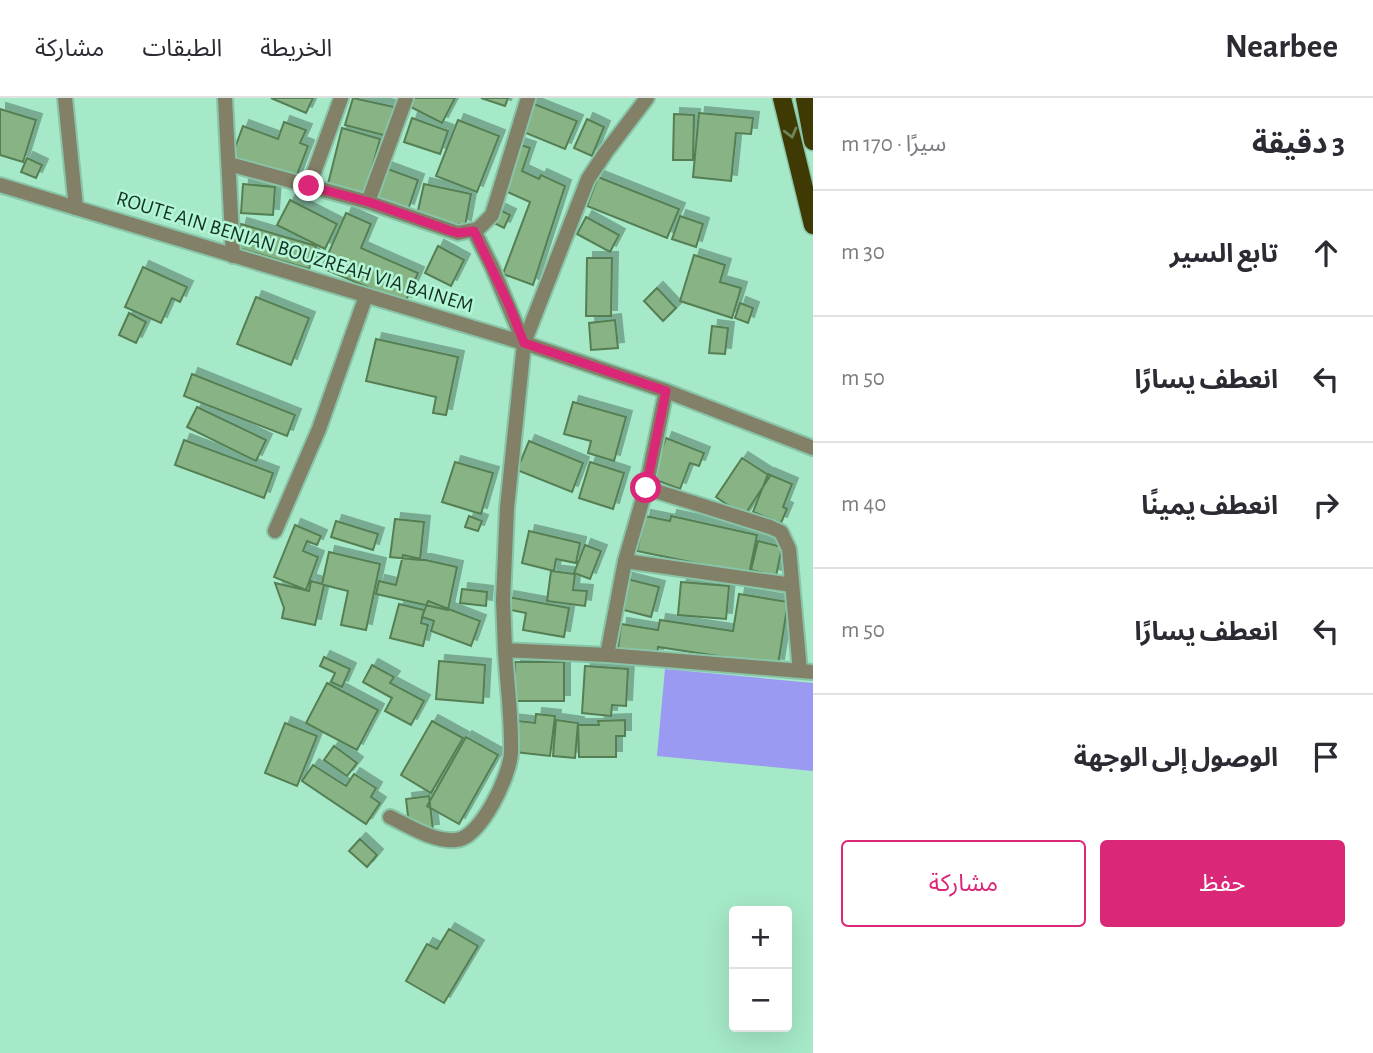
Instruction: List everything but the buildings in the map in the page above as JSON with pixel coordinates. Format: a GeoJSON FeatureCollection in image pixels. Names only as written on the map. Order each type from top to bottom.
{"type":"FeatureCollection","features":[{"type":"Feature","properties":{"kind":"main road"},"geometry":{"type":"LineString","coordinates":[[782,98],[813,225]]}},
{"type":"Feature","properties":{"kind":"main road"},"geometry":{"type":"LineString","coordinates":[[805,98],[813,141]]}},
{"type":"Feature","properties":{"kind":"street"},"geometry":{"type":"LineString","coordinates":[[65,98],[76,208]]}},
{"type":"Feature","properties":{"kind":"street"},"geometry":{"type":"LineString","coordinates":[[225,98],[233,256]]}},
{"type":"Feature","properties":{"kind":"street"},"geometry":{"type":"LineString","coordinates":[[309,186],[341,98]]}},
{"type":"Feature","properties":{"kind":"street"},"geometry":{"type":"LineString","coordinates":[[369,202],[406,98]]}},
{"type":"Feature","properties":{"kind":"street"},"geometry":{"type":"LineString","coordinates":[[229,164],[369,202],[458,233],[474,231],[492,215],[528,98]]}},
{"type":"Feature","properties":{"kind":"street"},"geometry":{"type":"LineString","coordinates":[[390,817],[432,836],[456,840],[469,835],[480,823],[495,798],[511,756],[503,600],[507,508],[524,343],[588,179],[647,98]]}},
{"type":"Feature","properties":{"kind":"street","name":"ROUTE AIN BENIAN BOUZREAH VIA BAINEM"},"geometry":{"type":"LineString","coordinates":[[0,185],[524,343],[666,391],[813,448]]}},
{"type":"Feature","properties":{"kind":"street"},"geometry":{"type":"LineString","coordinates":[[474,231],[524,343]]}},
{"type":"Feature","properties":{"kind":"street"},"geometry":{"type":"LineString","coordinates":[[275,531],[319,429],[366,296]]}},
{"type":"Feature","properties":{"kind":"street"},"geometry":{"type":"LineString","coordinates":[[607,655],[625,561],[646,488],[666,391]]}},
{"type":"Feature","properties":{"kind":"street"},"geometry":{"type":"LineString","coordinates":[[505,650],[607,655],[806,671],[785,537],[776,529],[646,488]]}},
{"type":"Feature","properties":{"kind":"street"},"geometry":{"type":"LineString","coordinates":[[625,561],[792,585]]}},
{"type":"Feature","properties":{"kind":"shaded area"},"geometry":{"type":"Polygon","coordinates":[[[665,669],[813,683],[813,771],[657,756],[665,669]]]}},
{"type":"Feature","properties":{"kind":"route"},"geometry":{"type":"LineString","coordinates":[[309,186],[369,202],[458,233],[474,231],[524,343],[666,391],[646,488]]}}]}
